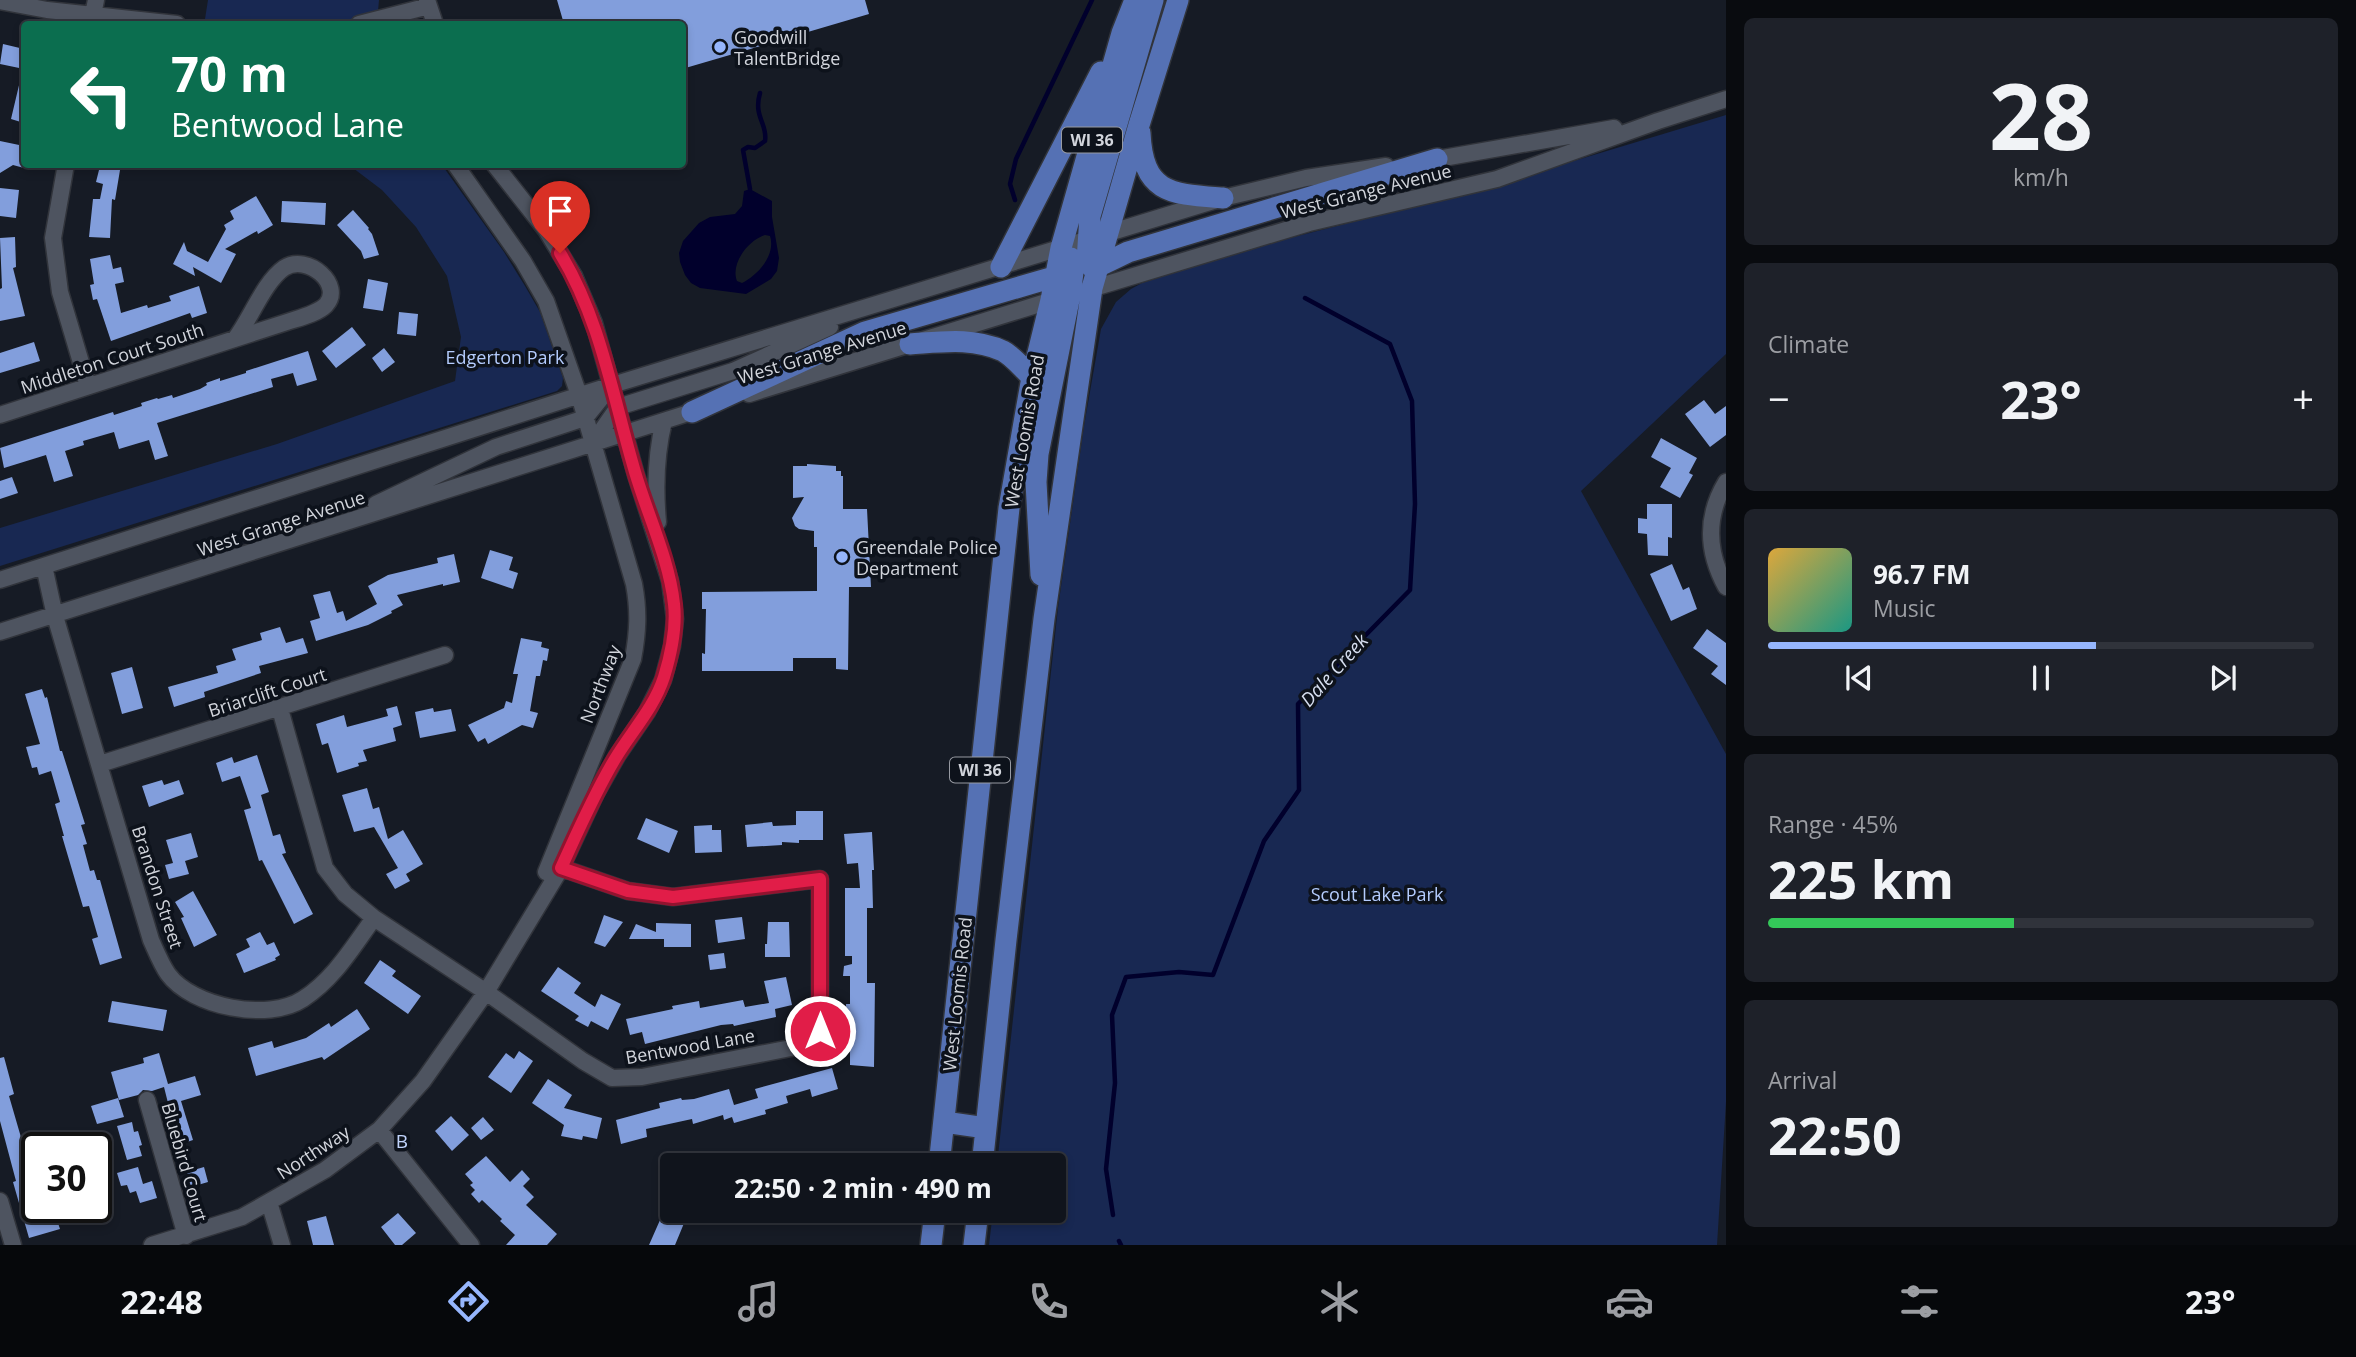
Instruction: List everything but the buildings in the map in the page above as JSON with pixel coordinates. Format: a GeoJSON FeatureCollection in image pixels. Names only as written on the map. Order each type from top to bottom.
{"type":"FeatureCollection","features":[{"type":"Feature","properties":{"kind":"main road","name":"West Loomis Road"},"geometry":{"type":"LineString","coordinates":[[983,1153],[1044,619],[1079,268],[1122,33],[1135,0]]}},
{"type":"Feature","properties":{"kind":"main road"},"geometry":{"type":"LineString","coordinates":[[1044,619],[1036,482],[1038,454],[1090,216],[1153,0]]}},
{"type":"Feature","properties":{"kind":"main road","name":"West Loomis Road"},"geometry":{"type":"LineString","coordinates":[[940,1153],[1009,508],[1032,377],[1139,125],[1178,0]]}},
{"type":"Feature","properties":{"kind":"main road"},"geometry":{"type":"LineString","coordinates":[[1001,267],[1122,33]]}},
{"type":"Feature","properties":{"kind":"main road"},"geometry":{"type":"LineString","coordinates":[[1139,125],[1143,161],[1150,176],[1161,188],[1181,195],[1223,198]]}},
{"type":"Feature","properties":{"kind":"main road"},"geometry":{"type":"LineString","coordinates":[[692,412],[865,332],[1437,159]]}},
{"type":"Feature","properties":{"kind":"main road"},"geometry":{"type":"LineString","coordinates":[[910,344],[960,340],[982,344],[1005,352],[1032,377]]}},
{"type":"Feature","properties":{"kind":"main road"},"geometry":{"type":"LineString","coordinates":[[944,1122],[986,1128]]}},
{"type":"Feature","properties":{"kind":"main road"},"geometry":{"type":"LineString","coordinates":[[931,1245],[934,1223]]}},
{"type":"Feature","properties":{"kind":"main road"},"geometry":{"type":"LineString","coordinates":[[974,1245],[977,1223]]}},
{"type":"Feature","properties":{"kind":"street"},"geometry":{"type":"LineString","coordinates":[[389,0],[395,20],[428,3],[434,21]]}},
{"type":"Feature","properties":{"kind":"street"},"geometry":{"type":"LineString","coordinates":[[0,1],[47,10],[145,21]]}},
{"type":"Feature","properties":{"kind":"street","name":"West Grange Avenue"},"geometry":{"type":"LineString","coordinates":[[0,580],[612,385],[1001,267],[1079,268],[1309,223],[1497,179],[1726,99]]}},
{"type":"Feature","properties":{"kind":"street","name":"West Grange Avenue"},"geometry":{"type":"LineString","coordinates":[[0,632],[910,344],[1079,268],[1223,198],[1306,178],[1437,159],[1658,121]]}},
{"type":"Feature","properties":{"kind":"street"},"geometry":{"type":"LineString","coordinates":[[65,168],[53,238],[60,292],[88,386]]}},
{"type":"Feature","properties":{"kind":"street","name":"Northway"},"geometry":{"type":"LineString","coordinates":[[458,168],[523,261],[546,301],[579,396],[639,609],[633,659],[555,866]]}},
{"type":"Feature","properties":{"kind":"street","name":"Northway"},"geometry":{"type":"LineString","coordinates":[[152,1245],[243,1217],[326,1170],[379,1130],[423,1082],[486,992],[524,930],[555,866],[617,756],[647,712],[663,680],[672,646],[675,619],[670,581],[624,433],[594,323],[574,276],[546,230],[497,168]]}},
{"type":"Feature","properties":{"kind":"street","name":"Middleton Court South"},"geometry":{"type":"LineString","coordinates":[[0,415],[235,339],[320,309],[327,304],[331,295],[328,282],[316,268],[309,265],[299,264],[284,269],[265,291],[235,339]]}},
{"type":"Feature","properties":{"kind":"street"},"geometry":{"type":"LineString","coordinates":[[593,443],[618,407],[733,370],[878,304]]}},
{"type":"Feature","properties":{"kind":"street"},"geometry":{"type":"LineString","coordinates":[[323,529],[496,447],[585,418],[612,385]]}},
{"type":"Feature","properties":{"kind":"street"},"geometry":{"type":"LineString","coordinates":[[660,545],[656,503],[659,447],[664,421]]}},
{"type":"Feature","properties":{"kind":"street"},"geometry":{"type":"LineString","coordinates":[[1726,482],[1718,495],[1711,528],[1712,557],[1726,587]]}},
{"type":"Feature","properties":{"kind":"street","name":"Brandon Street"},"geometry":{"type":"LineString","coordinates":[[44,566],[55,615],[151,940],[169,975],[196,998],[232,1009],[268,1010],[300,1001],[331,976],[374,918]]}},
{"type":"Feature","properties":{"kind":"street","name":"Briarclift Court"},"geometry":{"type":"LineString","coordinates":[[100,764],[445,655]]}},
{"type":"Feature","properties":{"kind":"street","name":"Bentwood Lane"},"geometry":{"type":"LineString","coordinates":[[280,709],[325,867],[345,894],[374,918],[486,992],[583,1061],[612,1078],[642,1077],[801,1046],[820,1031],[820,879],[673,897],[628,891],[555,866]]}},
{"type":"Feature","properties":{"kind":"street","name":"Bluebird Court"},"geometry":{"type":"LineString","coordinates":[[148,1100],[186,1236]]}},
{"type":"Feature","properties":{"kind":"street"},"geometry":{"type":"LineString","coordinates":[[379,1130],[471,1245]]}},
{"type":"Feature","properties":{"kind":"street"},"geometry":{"type":"LineString","coordinates":[[0,1201],[13,1245]]}},
{"type":"Feature","properties":{"kind":"street"},"geometry":{"type":"LineString","coordinates":[[269,1202],[282,1245]]}},
{"type":"Feature","properties":{"kind":"green space"},"geometry":{"type":"Polygon","coordinates":[[[208,0],[379,0],[378,11],[344,21],[205,19],[208,0]]]}},
{"type":"Feature","properties":{"kind":"green space","name":"Scout Lake Park"},"geometry":{"type":"Polygon","coordinates":[[[1726,115],[1726,354],[1581,491],[1726,754],[1726,1102],[1717,1245],[989,1245],[992,1223],[1066,1223],[1066,1153],[998,1153],[1058,608],[1101,329],[1116,302],[1142,283],[1262,245],[1471,192],[1726,115]]]}},
{"type":"Feature","properties":{"kind":"green space","name":"Edgerton Park"},"geometry":{"type":"Polygon","coordinates":[[[353,168],[444,168],[504,252],[540,312],[563,378],[562,386],[557,391],[0,566],[0,528],[277,444],[455,381],[461,337],[447,276],[416,227],[382,190],[353,168]]]}},
{"type":"Feature","properties":{"kind":"shaded area"},"geometry":{"type":"Polygon","coordinates":[[[750,189],[772,201],[779,258],[777,271],[771,279],[746,294],[700,288],[691,283],[680,262],[679,253],[683,241],[699,223],[710,217],[735,214],[742,206],[744,191],[750,189]],[[770,236],[759,238],[742,253],[736,267],[737,281],[742,283],[764,264],[770,250],[770,236]]]}},
{"type":"Feature","properties":{"kind":"waterway"},"geometry":{"type":"LineString","coordinates":[[1015,200],[1010,184],[1016,159],[1092,0]]}},
{"type":"Feature","properties":{"kind":"waterway"},"geometry":{"type":"LineString","coordinates":[[750,189],[743,150],[748,147],[755,148],[765,141],[758,108],[760,93]]}},
{"type":"Feature","properties":{"kind":"waterway","name":"Dale Creek"},"geometry":{"type":"LineString","coordinates":[[1113,1215],[1106,1169],[1115,1083],[1112,1015],[1126,977],[1179,972],[1213,975],[1264,841],[1299,790],[1298,704],[1410,590],[1415,504],[1412,401],[1390,344],[1305,298]]}},
{"type":"Feature","properties":{"kind":"waterway","name":"Dale Creek"},"geometry":{"type":"LineString","coordinates":[[1119,1241],[1121,1245]]}},
{"type":"Feature","properties":{"kind":"place","name":"Goodwill TalentBridge"},"geometry":{"type":"Point","coordinates":[720,47]}},
{"type":"Feature","properties":{"kind":"place","name":"Greendale Police Department"},"geometry":{"type":"Point","coordinates":[842,557]}},
{"type":"Feature","properties":{"kind":"district","name":"B"},"geometry":{"type":"Point","coordinates":[403,1141]}},
{"type":"Feature","properties":{"kind":"route"},"geometry":{"type":"LineString","coordinates":[[560,253],[574,276],[594,323],[636,475],[670,581],[675,619],[672,646],[663,680],[647,712],[596,793],[561,868],[628,891],[673,897],[820,879],[820,1031]]}}]}
